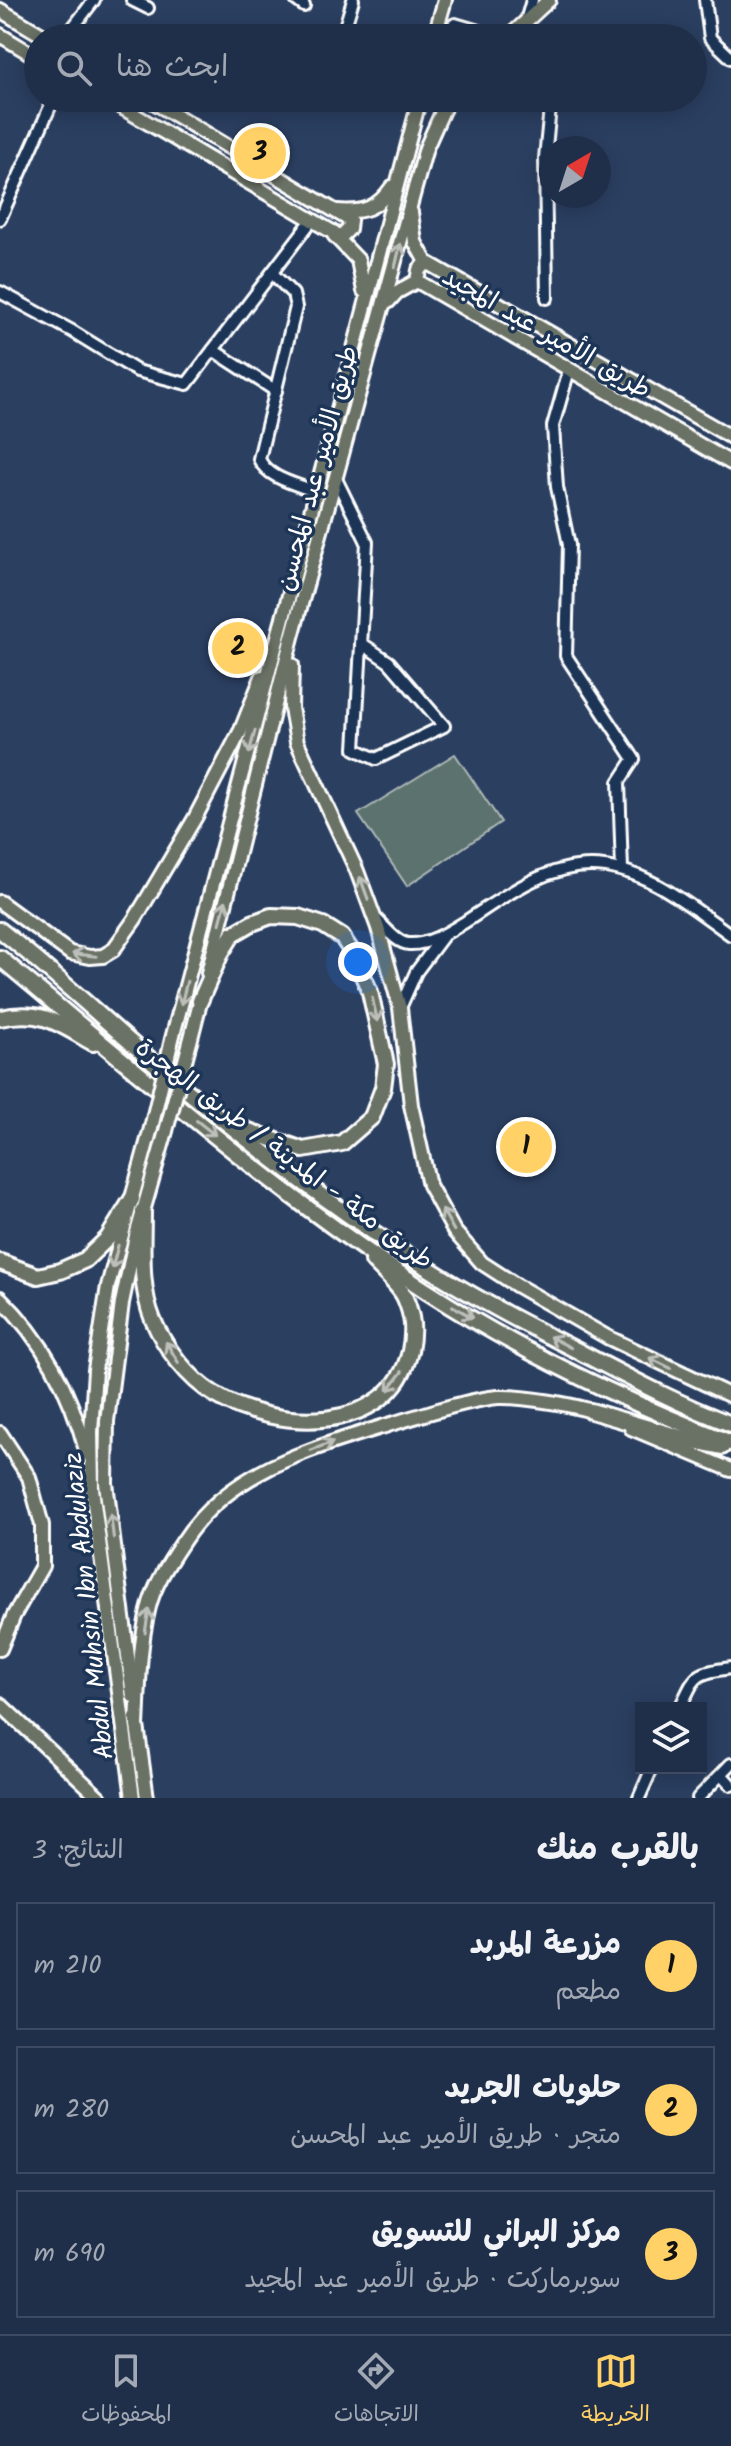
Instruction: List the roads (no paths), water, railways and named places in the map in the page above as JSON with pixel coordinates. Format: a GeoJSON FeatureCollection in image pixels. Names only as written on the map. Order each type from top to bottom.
{"type":"FeatureCollection","features":[{"type":"Feature","properties":{"kind":"highway"},"geometry":{"type":"LineString","coordinates":[[200,1001],[233,934],[271,916],[298,917],[323,925],[342,937],[354,955],[370,992],[386,1064],[383,1088],[372,1117],[342,1143],[303,1150],[226,1122]]}},
{"type":"Feature","properties":{"kind":"highway","name":"طريق مكة - المدينة / طريق الهجرة"},"geometry":{"type":"LineString","coordinates":[[0,930],[47,967],[179,1084],[364,1227],[440,1276],[643,1385],[731,1424]]}},
{"type":"Feature","properties":{"kind":"highway","name":"طريق مكة - المدينة / طريق الهجرة"},"geometry":{"type":"LineString","coordinates":[[0,958],[182,1110],[356,1244],[431,1294],[539,1356],[731,1446]]}},
{"type":"Feature","properties":{"kind":"highway"},"geometry":{"type":"LineString","coordinates":[[0,1018],[19,1014],[46,1017],[124,1061]]}},
{"type":"Feature","properties":{"kind":"highway"},"geometry":{"type":"LineString","coordinates":[[0,1262],[38,1276],[85,1260],[108,1238],[132,1199]]}},
{"type":"Feature","properties":{"kind":"highway"},"geometry":{"type":"LineString","coordinates":[[143,1211],[143,1278],[149,1306],[153,1320],[179,1364],[212,1393],[246,1411],[275,1419],[310,1420],[350,1415],[374,1403],[394,1385],[407,1364],[415,1330],[404,1295],[356,1244]]}},
{"type":"Feature","properties":{"kind":"highway"},"geometry":{"type":"LineString","coordinates":[[591,1411],[693,1441],[731,1446]]}},
{"type":"Feature","properties":{"kind":"main road"},"geometry":{"type":"LineString","coordinates":[[439,24],[445,0]]}},
{"type":"Feature","properties":{"kind":"main road"},"geometry":{"type":"LineString","coordinates":[[523,24],[549,0]]}},
{"type":"Feature","properties":{"kind":"main road"},"geometry":{"type":"LineString","coordinates":[[0,10],[24,24]]}},
{"type":"Feature","properties":{"kind":"main road"},"geometry":{"type":"LineString","coordinates":[[0,35],[24,50]]}},
{"type":"Feature","properties":{"kind":"main road"},"geometry":{"type":"LineString","coordinates":[[130,112],[341,237],[349,229],[350,220],[170,112]]}},
{"type":"Feature","properties":{"kind":"main road","name":"طريق الأمير عبد المحسن"},"geometry":{"type":"LineString","coordinates":[[151,1128],[211,886],[416,112]]}},
{"type":"Feature","properties":{"kind":"main road","name":"طريق الأمير عبد المحسن"},"geometry":{"type":"LineString","coordinates":[[166,1131],[292,637],[426,148],[442,112]]}},
{"type":"Feature","properties":{"kind":"main road"},"geometry":{"type":"LineString","coordinates":[[336,211],[363,211],[375,206],[397,181]]}},
{"type":"Feature","properties":{"kind":"main road"},"geometry":{"type":"LineString","coordinates":[[411,205],[415,242],[426,262]]}},
{"type":"Feature","properties":{"kind":"main road"},"geometry":{"type":"LineString","coordinates":[[326,228],[358,260],[363,275],[364,303]]}},
{"type":"Feature","properties":{"kind":"main road","name":"طريق الأمير عبد المجيد"},"geometry":{"type":"LineString","coordinates":[[731,437],[426,262],[419,270],[417,281],[731,463]]}},
{"type":"Feature","properties":{"kind":"main road"},"geometry":{"type":"LineString","coordinates":[[384,308],[397,292],[417,281]]}},
{"type":"Feature","properties":{"kind":"main road"},"geometry":{"type":"LineString","coordinates":[[0,902],[70,953],[90,957],[103,956],[113,950],[189,829],[234,743],[277,636]]}},
{"type":"Feature","properties":{"kind":"main road"},"geometry":{"type":"LineString","coordinates":[[292,637],[291,708],[297,742],[357,871],[374,917],[400,1008],[411,1105],[429,1185],[454,1231],[482,1263],[516,1285],[607,1337],[731,1396]]}},
{"type":"Feature","properties":{"kind":"main road"},"geometry":{"type":"LineString","coordinates":[[0,910],[43,934]]}},
{"type":"Feature","properties":{"kind":"main road","name":"Abdul Muhsin Ibn Abdulaziz"},"geometry":{"type":"LineString","coordinates":[[133,1798],[92,1474],[95,1370],[108,1286],[151,1128]]}},
{"type":"Feature","properties":{"kind":"main road","name":"Abdul Muhsin Ibn Abdulaziz"},"geometry":{"type":"LineString","coordinates":[[147,1798],[106,1483],[107,1421],[122,1303],[143,1211],[166,1131]]}},
{"type":"Feature","properties":{"kind":"main road"},"geometry":{"type":"LineString","coordinates":[[0,1298],[37,1341],[63,1386],[80,1426],[92,1474]]}},
{"type":"Feature","properties":{"kind":"main road"},"geometry":{"type":"LineString","coordinates":[[137,1726],[148,1609],[165,1571],[185,1538],[207,1511],[270,1466],[427,1413],[498,1397],[549,1402],[591,1411],[731,1470]]}},
{"type":"Feature","properties":{"kind":"main road"},"geometry":{"type":"LineString","coordinates":[[0,1433],[29,1477],[42,1525],[42,1566],[14,1615],[0,1649]]}},
{"type":"Feature","properties":{"kind":"main road"},"geometry":{"type":"LineString","coordinates":[[0,1704],[100,1798]]}},
{"type":"Feature","properties":{"kind":"street"},"geometry":{"type":"LineString","coordinates":[[76,24],[94,0]]}},
{"type":"Feature","properties":{"kind":"street"},"geometry":{"type":"LineString","coordinates":[[132,0],[148,8]]}},
{"type":"Feature","properties":{"kind":"street"},"geometry":{"type":"LineString","coordinates":[[346,24],[353,0]]}},
{"type":"Feature","properties":{"kind":"street"},"geometry":{"type":"LineString","coordinates":[[520,24],[532,0]]}},
{"type":"Feature","properties":{"kind":"street"},"geometry":{"type":"LineString","coordinates":[[705,0],[710,38],[731,58]]}},
{"type":"Feature","properties":{"kind":"street"},"geometry":{"type":"LineString","coordinates":[[0,219],[48,112]]}},
{"type":"Feature","properties":{"kind":"street"},"geometry":{"type":"LineString","coordinates":[[547,298],[545,158],[550,112]]}},
{"type":"Feature","properties":{"kind":"street"},"geometry":{"type":"LineString","coordinates":[[0,292],[72,331],[124,364],[161,379],[187,384],[312,220]]}},
{"type":"Feature","properties":{"kind":"street"},"geometry":{"type":"LineString","coordinates":[[272,273],[293,294],[296,307],[261,449],[261,463],[273,475],[316,492]]}},
{"type":"Feature","properties":{"kind":"street"},"geometry":{"type":"LineString","coordinates":[[213,350],[276,391]]}},
{"type":"Feature","properties":{"kind":"street"},"geometry":{"type":"LineString","coordinates":[[569,370],[553,426],[557,487],[569,545],[566,656],[634,759],[619,782],[622,870]]}},
{"type":"Feature","properties":{"kind":"street"},"geometry":{"type":"LineString","coordinates":[[336,479],[367,542],[361,643],[355,749],[376,759],[444,726],[389,662],[361,643]]}},
{"type":"Feature","properties":{"kind":"street"},"geometry":{"type":"LineString","coordinates":[[374,917],[396,939],[407,944],[445,934],[535,879],[563,869],[592,866],[622,870],[663,888],[731,935]]}},
{"type":"Feature","properties":{"kind":"street"},"geometry":{"type":"LineString","coordinates":[[400,1008],[416,972],[445,934]]}},
{"type":"Feature","properties":{"kind":"street"},"geometry":{"type":"LineString","coordinates":[[683,1702],[695,1678],[704,1671],[731,1668]]}},
{"type":"Feature","properties":{"kind":"street"},"geometry":{"type":"LineString","coordinates":[[698,1798],[731,1764]]}},
{"type":"Feature","properties":{"kind":"street"},"geometry":{"type":"LineString","coordinates":[[639,1798],[649,1774]]}},
{"type":"Feature","properties":{"kind":"street"},"geometry":{"type":"LineString","coordinates":[[722,1775],[731,1785]]}},
{"type":"Feature","properties":{"kind":"place","name":"مركز البراني للتسويق"},"geometry":{"type":"Point","coordinates":[260,153]}},
{"type":"Feature","properties":{"kind":"place","name":"حلويات الجريد"},"geometry":{"type":"Point","coordinates":[238,648]}},
{"type":"Feature","properties":{"kind":"place","name":"مزرعة المربد"},"geometry":{"type":"Point","coordinates":[526,1147]}}]}
